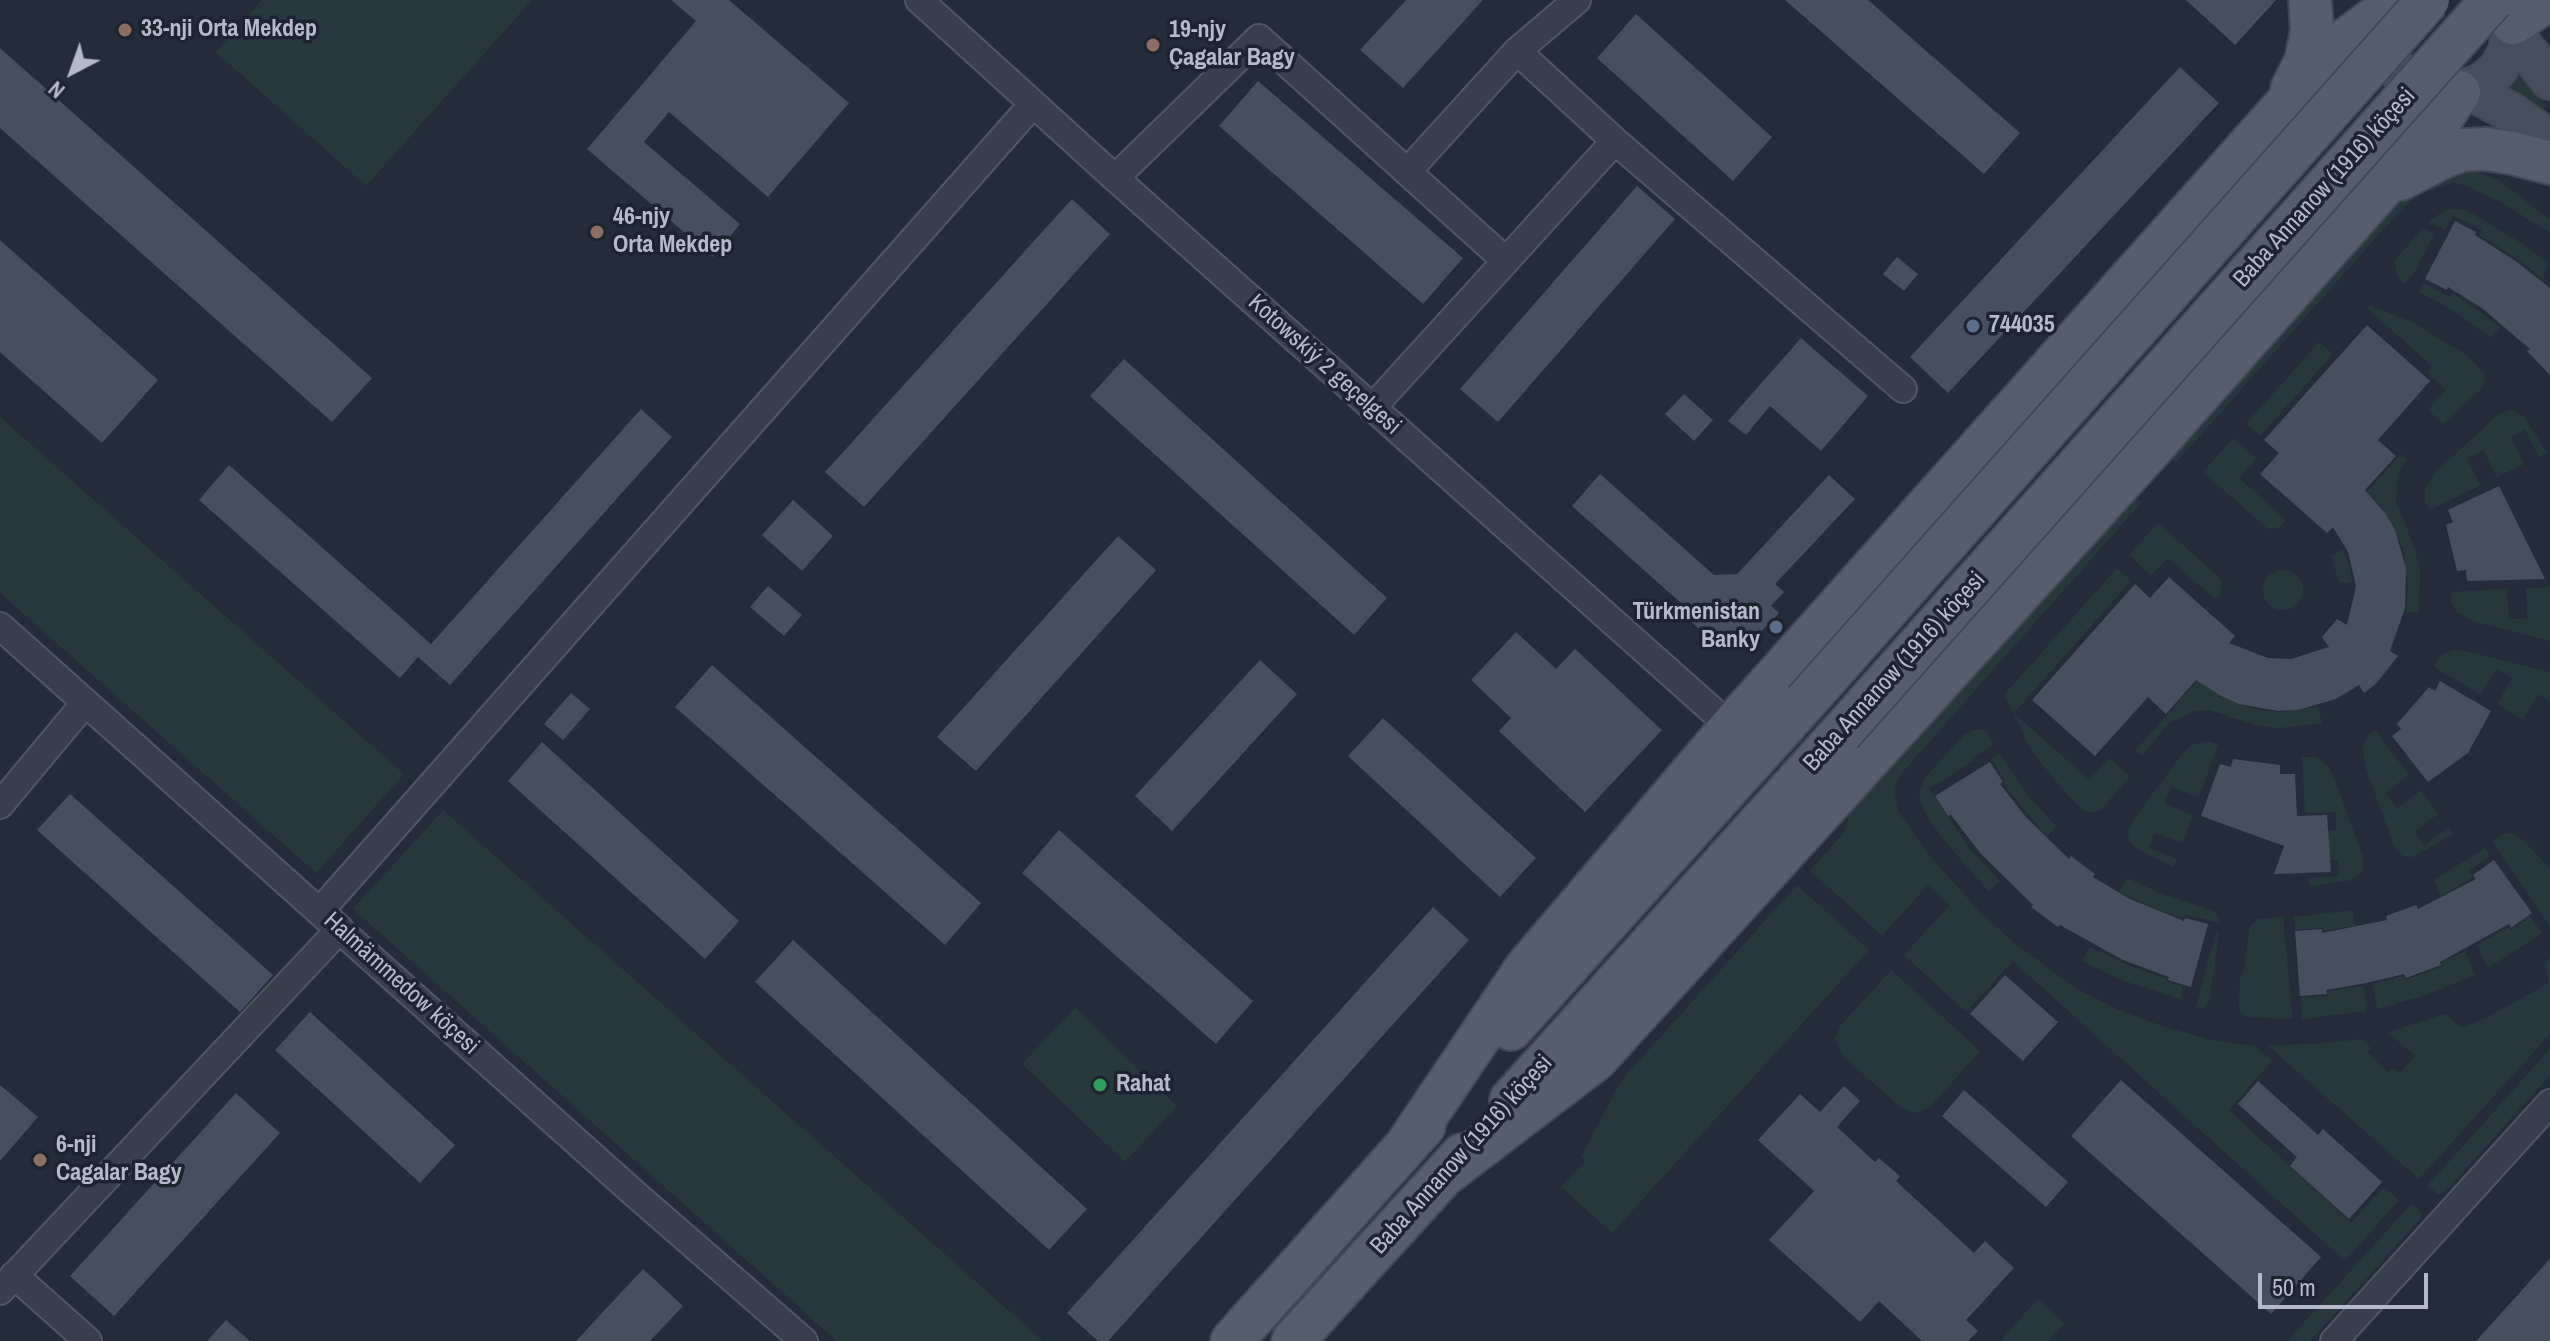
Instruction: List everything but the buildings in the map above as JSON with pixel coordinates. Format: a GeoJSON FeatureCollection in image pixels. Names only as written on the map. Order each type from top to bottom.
{"type":"FeatureCollection","features":[{"type":"Feature","properties":{"kind":"main road"},"geometry":{"type":"LineString","coordinates":[[2280,111],[2306,61],[2312,31],[2310,0]]}},
{"type":"Feature","properties":{"kind":"main road","name":"Baba Annanow (1916) köçesi"},"geometry":{"type":"LineString","coordinates":[[1232,1341],[2428,0]]}},
{"type":"Feature","properties":{"kind":"main road","name":"Baba Annanow (1916) köçesi"},"geometry":{"type":"LineString","coordinates":[[1293,1341],[1841,733],[2506,14],[2548,0]]}},
{"type":"Feature","properties":{"kind":"main road"},"geometry":{"type":"LineString","coordinates":[[1406,1146],[1526,968],[1731,727],[2280,111],[2383,4]]}},
{"type":"Feature","properties":{"kind":"main road"},"geometry":{"type":"LineString","coordinates":[[2383,4],[2380,35],[2387,56],[2400,73],[2417,86],[2438,92],[2464,91],[2485,81],[2499,68],[2508,51],[2506,14]]}},
{"type":"Feature","properties":{"kind":"main road"},"geometry":{"type":"LineString","coordinates":[[2506,14],[2550,80]]}},
{"type":"Feature","properties":{"kind":"main road"},"geometry":{"type":"LineString","coordinates":[[2464,91],[2512,113],[2550,140]]}},
{"type":"Feature","properties":{"kind":"main road"},"geometry":{"type":"LineString","coordinates":[[1444,1175],[1595,1060],[2140,461],[2374,199],[2464,91]]}},
{"type":"Feature","properties":{"kind":"main road"},"geometry":{"type":"LineString","coordinates":[[2280,111],[2325,102],[2343,107],[2362,118],[2374,134],[2381,153],[2374,199]]}},
{"type":"Feature","properties":{"kind":"main road"},"geometry":{"type":"LineString","coordinates":[[2374,199],[2408,173],[2462,150],[2486,149],[2550,163]]}},
{"type":"Feature","properties":{"kind":"street","name":"Kotowskiý 2 geçelgesi"},"geometry":{"type":"LineString","coordinates":[[919,0],[1731,727]]}},
{"type":"Feature","properties":{"kind":"street"},"geometry":{"type":"LineString","coordinates":[[1407,172],[1517,51],[1577,0]]}},
{"type":"Feature","properties":{"kind":"street"},"geometry":{"type":"LineString","coordinates":[[1115,178],[1259,38],[1506,261]]}},
{"type":"Feature","properties":{"kind":"street"},"geometry":{"type":"LineString","coordinates":[[1517,51],[1615,141],[1903,389]]}},
{"type":"Feature","properties":{"kind":"street"},"geometry":{"type":"LineString","coordinates":[[320,911],[1033,104]]}},
{"type":"Feature","properties":{"kind":"street"},"geometry":{"type":"LineString","coordinates":[[1372,408],[1615,141]]}},
{"type":"Feature","properties":{"kind":"street","name":"Halmämmedow köçesi"},"geometry":{"type":"LineString","coordinates":[[0,626],[804,1341]]}},
{"type":"Feature","properties":{"kind":"street"},"geometry":{"type":"LineString","coordinates":[[0,805],[85,703],[340,929],[7,1283],[88,1341]]}},
{"type":"Feature","properties":{"kind":"street"},"geometry":{"type":"LineString","coordinates":[[2334,1341],[2550,1103]]}},
{"type":"Feature","properties":{"kind":"shaded area"},"geometry":{"type":"Polygon","coordinates":[[[262,0],[532,0],[366,186],[216,52],[262,0]]]}},
{"type":"Feature","properties":{"kind":"shaded area"},"geometry":{"type":"Polygon","coordinates":[[[2519,71],[2547,105],[2541,111],[2507,91],[2503,82],[2519,71]]]}},
{"type":"Feature","properties":{"kind":"shaded area"},"geometry":{"type":"Polygon","coordinates":[[[2459,172],[2479,173],[2499,180],[2550,220],[2550,233],[2501,202],[2464,185],[2452,183],[2419,194],[2396,215],[2176,463],[2168,456],[2403,195],[2459,172]]]}},
{"type":"Feature","properties":{"kind":"shaded area"},"geometry":{"type":"Polygon","coordinates":[[[2447,209],[2466,210],[2523,244],[2548,263],[2543,279],[2479,235],[2482,230],[2453,215],[2445,230],[2428,222],[2447,209]]]}},
{"type":"Feature","properties":{"kind":"shaded area"},"geometry":{"type":"Polygon","coordinates":[[[2423,228],[2434,234],[2405,285],[2397,277],[2395,260],[2423,228]]]}},
{"type":"Feature","properties":{"kind":"shaded area"},"geometry":{"type":"Polygon","coordinates":[[[2423,283],[2450,297],[2452,294],[2462,299],[2500,327],[2491,338],[2454,311],[2419,292],[2423,283]]]}},
{"type":"Feature","properties":{"kind":"shaded area"},"geometry":{"type":"Polygon","coordinates":[[[2369,305],[2410,321],[2466,355],[2484,373],[2482,388],[2443,424],[2428,410],[2446,390],[2427,373],[2432,366],[2367,308],[2369,305]]]}},
{"type":"Feature","properties":{"kind":"shaded area"},"geometry":{"type":"Polygon","coordinates":[[[2319,342],[2333,354],[2260,436],[2246,424],[2319,342]]]}},
{"type":"Feature","properties":{"kind":"shaded area"},"geometry":{"type":"Polygon","coordinates":[[[2512,410],[2524,417],[2547,453],[2539,457],[2525,430],[2511,437],[2524,464],[2497,477],[2483,450],[2467,458],[2480,485],[2430,510],[2425,501],[2425,490],[2434,474],[2494,418],[2512,410]]]}},
{"type":"Feature","properties":{"kind":"shaded area"},"geometry":{"type":"Polygon","coordinates":[[[0,417],[404,774],[316,873],[0,593],[0,417]]]}},
{"type":"Feature","properties":{"kind":"shaded area"},"geometry":{"type":"Polygon","coordinates":[[[2233,438],[2256,458],[2239,478],[2286,520],[2279,528],[2268,529],[2203,472],[2233,438]]]}},
{"type":"Feature","properties":{"kind":"shaded area"},"geometry":{"type":"Polygon","coordinates":[[[2401,454],[2407,459],[2398,473],[2396,500],[2420,572],[2419,613],[2406,612],[2408,588],[2403,548],[2385,512],[2367,492],[2401,454]]]}},
{"type":"Feature","properties":{"kind":"shaded area"},"geometry":{"type":"Polygon","coordinates":[[[2134,495],[2142,502],[1900,775],[1894,789],[1898,811],[1929,855],[1979,911],[2014,943],[2077,989],[2119,1010],[2165,1027],[2211,1040],[2255,1046],[2272,1061],[2229,1110],[2351,1223],[2384,1187],[2399,1200],[2345,1261],[2013,961],[1966,1012],[1904,955],[1950,905],[1928,885],[1882,936],[1810,870],[1844,833],[1849,815],[2134,495]]]}},
{"type":"Feature","properties":{"kind":"shaded area"},"geometry":{"type":"Polygon","coordinates":[[[2158,523],[2221,579],[2221,593],[2215,599],[2168,558],[2151,576],[2129,555],[2158,523]]]}},
{"type":"Feature","properties":{"kind":"shaded area"},"geometry":{"type":"Polygon","coordinates":[[[2343,549],[2352,582],[2339,583],[2331,556],[2343,549]]]}},
{"type":"Feature","properties":{"kind":"shaded area"},"geometry":{"type":"Polygon","coordinates":[[[2117,568],[2131,581],[2014,713],[2089,780],[2109,758],[2130,776],[2101,810],[2089,813],[2064,791],[2033,753],[2004,695],[2117,568]]]}},
{"type":"Feature","properties":{"kind":"shaded area"},"geometry":{"type":"Polygon","coordinates":[[[2283,570],[2297,576],[2303,590],[2297,604],[2283,610],[2269,604],[2263,590],[2269,576],[2283,570]]]}},
{"type":"Feature","properties":{"kind":"shaded area"},"geometry":{"type":"Polygon","coordinates":[[[2550,587],[2550,641],[2473,621],[2457,612],[2451,602],[2451,592],[2507,589],[2509,619],[2527,619],[2526,588],[2550,587]]]}},
{"type":"Feature","properties":{"kind":"shaded area"},"geometry":{"type":"Polygon","coordinates":[[[2453,650],[2550,672],[2550,701],[2538,694],[2523,720],[2497,704],[2512,678],[2496,669],[2481,695],[2433,666],[2441,655],[2453,650]]]}},
{"type":"Feature","properties":{"kind":"shaded area"},"geometry":{"type":"Polygon","coordinates":[[[2198,680],[2221,697],[2258,710],[2278,712],[2318,707],[2322,723],[2280,728],[2259,726],[2209,710],[2195,711],[2169,723],[2142,756],[2135,751],[2198,680]]]}},
{"type":"Feature","properties":{"kind":"shaded area"},"geometry":{"type":"Polygon","coordinates":[[[1976,729],[1986,731],[1994,744],[1929,789],[1969,848],[2000,881],[1989,892],[1943,839],[1924,811],[1919,796],[1924,779],[1965,734],[1976,729]]]}},
{"type":"Feature","properties":{"kind":"shaded area"},"geometry":{"type":"Polygon","coordinates":[[[2375,730],[2409,775],[2385,793],[2397,808],[2421,790],[2438,814],[2414,832],[2424,845],[2448,827],[2454,834],[2413,857],[2403,856],[2395,849],[2364,763],[2363,745],[2375,730]]]}},
{"type":"Feature","properties":{"kind":"shaded area"},"geometry":{"type":"Polygon","coordinates":[[[2208,741],[2218,744],[2199,797],[2171,787],[2164,804],[2193,815],[2183,843],[2154,833],[2149,848],[2177,859],[2174,867],[2136,848],[2129,842],[2128,831],[2183,753],[2192,745],[2208,741]]]}},
{"type":"Feature","properties":{"kind":"shaded area"},"geometry":{"type":"Polygon","coordinates":[[[1999,753],[2030,798],[2056,826],[2047,837],[2003,784],[2005,782],[1991,758],[1999,753]]]}},
{"type":"Feature","properties":{"kind":"shaded area"},"geometry":{"type":"Polygon","coordinates":[[[2302,757],[2317,757],[2333,775],[2364,860],[2363,871],[2352,880],[2309,887],[2309,878],[2339,876],[2338,860],[2308,861],[2306,831],[2336,830],[2336,812],[2305,813],[2302,757]]]}},
{"type":"Feature","properties":{"kind":"shaded area"},"geometry":{"type":"Polygon","coordinates":[[[443,810],[1043,1341],[837,1341],[353,909],[443,810]]]}},
{"type":"Feature","properties":{"kind":"shaded area"},"geometry":{"type":"Polygon","coordinates":[[[2512,833],[2522,839],[2550,869],[2550,926],[2492,842],[2503,834],[2512,833]]]}},
{"type":"Feature","properties":{"kind":"shaded area"},"geometry":{"type":"Polygon","coordinates":[[[2485,848],[2490,856],[2469,871],[2473,877],[2441,896],[2434,880],[2485,848]]]}},
{"type":"Feature","properties":{"kind":"shaded area"},"geometry":{"type":"Polygon","coordinates":[[[2127,878],[2160,893],[2212,910],[2219,923],[2185,914],[2183,919],[2120,892],[2127,878]]]}},
{"type":"Feature","properties":{"kind":"shaded area"},"geometry":{"type":"Polygon","coordinates":[[[1797,885],[1869,950],[1612,1233],[1561,1187],[1586,1160],[1582,1156],[1627,1074],[1797,885]]]}},
{"type":"Feature","properties":{"kind":"shaded area"},"geometry":{"type":"Polygon","coordinates":[[[2353,910],[2355,926],[2324,931],[2323,928],[2295,930],[2294,917],[2353,910]]]}},
{"type":"Feature","properties":{"kind":"shaded area"},"geometry":{"type":"Polygon","coordinates":[[[2530,916],[2542,933],[2488,968],[2477,945],[2508,927],[2511,930],[2530,916]]]}},
{"type":"Feature","properties":{"kind":"shaded area"},"geometry":{"type":"Polygon","coordinates":[[[2283,917],[2293,1019],[2247,1017],[2239,1009],[2240,975],[2243,975],[2251,925],[2259,919],[2283,917]]]}},
{"type":"Feature","properties":{"kind":"shaded area"},"geometry":{"type":"Polygon","coordinates":[[[2216,933],[2219,933],[2210,998],[2205,1007],[2195,1009],[2216,933]]]}},
{"type":"Feature","properties":{"kind":"shaded area"},"geometry":{"type":"Polygon","coordinates":[[[2090,947],[2167,979],[2167,982],[2183,986],[2180,999],[2124,981],[2082,961],[2090,947]]]}},
{"type":"Feature","properties":{"kind":"shaded area"},"geometry":{"type":"Polygon","coordinates":[[[2465,951],[2475,975],[2423,996],[2377,1009],[2373,984],[2403,976],[2405,980],[2443,966],[2442,962],[2465,951]]]}},
{"type":"Feature","properties":{"kind":"shaded area"},"geometry":{"type":"Polygon","coordinates":[[[2550,958],[2550,1034],[2419,1179],[2267,1045],[2361,1039],[2371,1048],[2367,1053],[2388,1072],[2393,1068],[2400,1073],[2415,1056],[2388,1032],[2445,1014],[2462,1028],[2488,1017],[2549,983],[2545,964],[2550,958]]]}},
{"type":"Feature","properties":{"kind":"shaded area"},"geometry":{"type":"Polygon","coordinates":[[[1891,970],[1980,1051],[1930,1107],[1916,1113],[1900,1107],[1842,1055],[1835,1039],[1841,1025],[1891,970]]]}},
{"type":"Feature","properties":{"kind":"shaded area"},"geometry":{"type":"Polygon","coordinates":[[[2363,986],[2367,1011],[2302,1019],[2301,998],[2328,996],[2328,991],[2363,986]]]}},
{"type":"Feature","properties":{"kind":"shaded area","name":"Rahat"},"geometry":{"type":"Polygon","coordinates":[[[1075,1008],[1177,1106],[1125,1162],[1022,1064],[1075,1008]]]}},
{"type":"Feature","properties":{"kind":"shaded area"},"geometry":{"type":"Polygon","coordinates":[[[2550,1049],[2550,1075],[2444,1193],[2438,1194],[2427,1186],[2550,1049]]]}},
{"type":"Feature","properties":{"kind":"shaded area"},"geometry":{"type":"Polygon","coordinates":[[[2412,1203],[2420,1211],[2421,1218],[2310,1341],[2287,1341],[2412,1203]]]}},
{"type":"Feature","properties":{"kind":"shaded area"},"geometry":{"type":"Polygon","coordinates":[[[2038,1299],[2064,1323],[2048,1341],[2000,1341],[2038,1299]]]}},
{"type":"Feature","properties":{"kind":"place","name":"33-nji Orta Mekdep"},"geometry":{"type":"Point","coordinates":[125,30]}},
{"type":"Feature","properties":{"kind":"place","name":"19-njy Çagalar Bagy"},"geometry":{"type":"Point","coordinates":[1153,45]}},
{"type":"Feature","properties":{"kind":"place","name":"46-njy Orta Mekdep"},"geometry":{"type":"Point","coordinates":[597,232]}},
{"type":"Feature","properties":{"kind":"place","name":"744035"},"geometry":{"type":"Point","coordinates":[1973,326]}},
{"type":"Feature","properties":{"kind":"place","name":"Türkmenistan Banky"},"geometry":{"type":"Point","coordinates":[1776,627]}},
{"type":"Feature","properties":{"kind":"place","name":"Rahat"},"geometry":{"type":"Point","coordinates":[1100,1085]}},
{"type":"Feature","properties":{"kind":"place","name":"6-nji Cagalar Bagy"},"geometry":{"type":"Point","coordinates":[40,1160]}}]}
